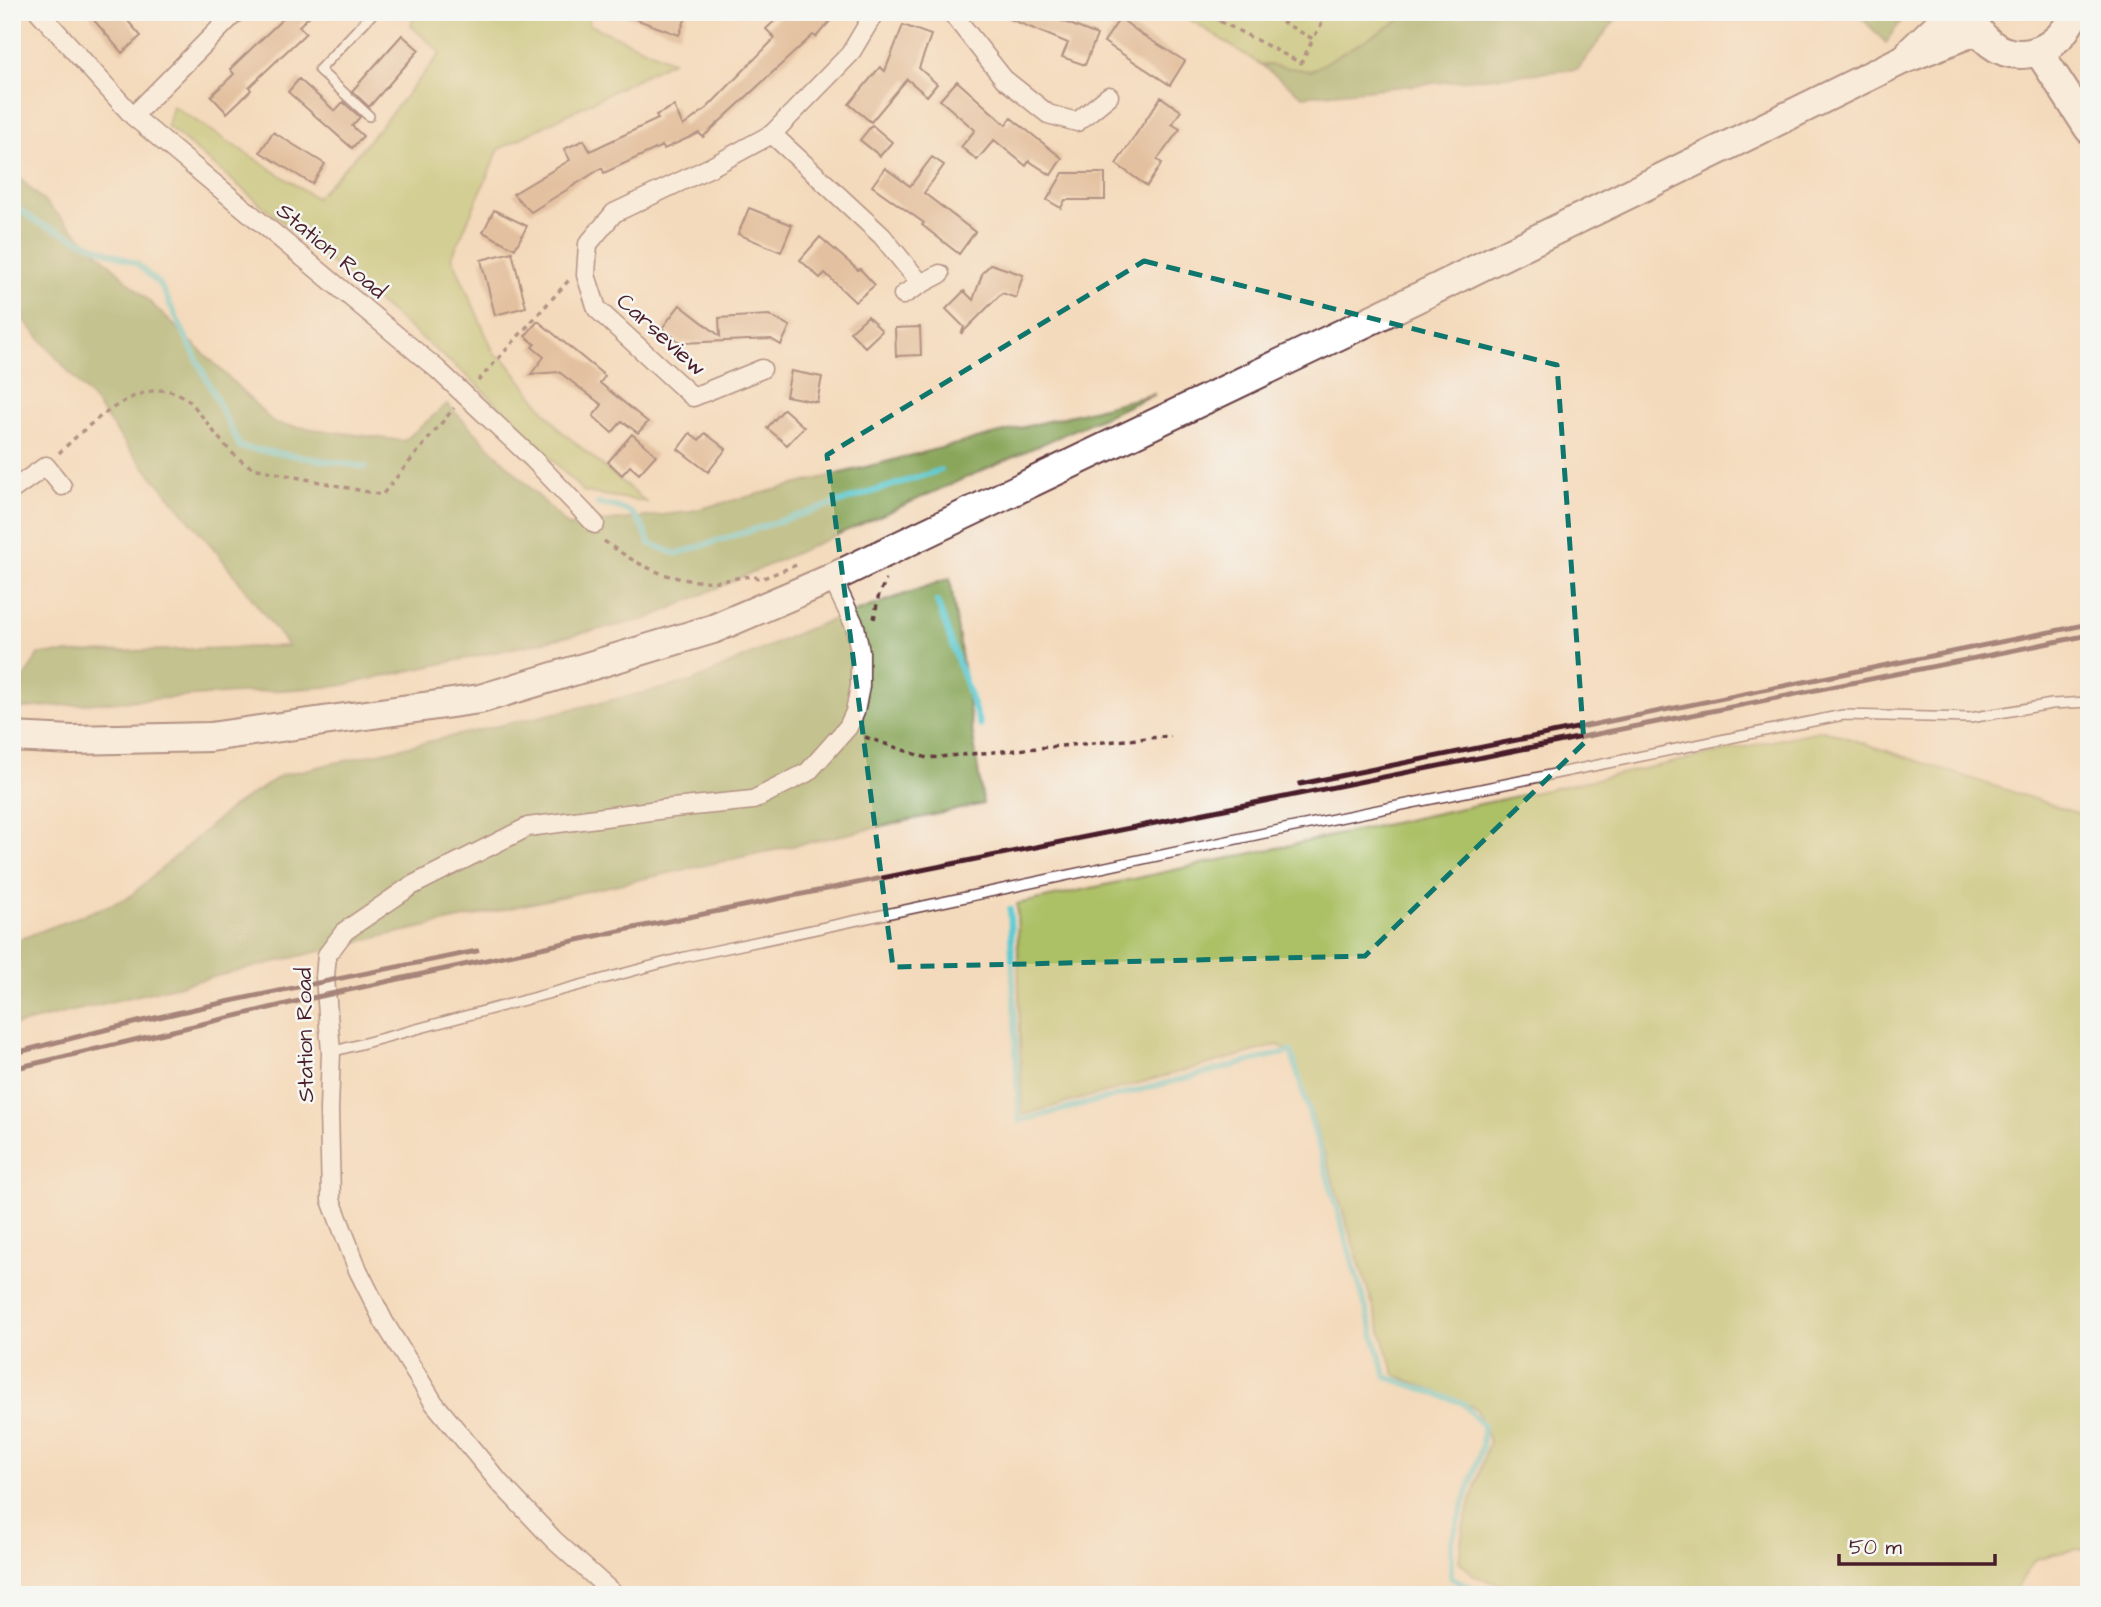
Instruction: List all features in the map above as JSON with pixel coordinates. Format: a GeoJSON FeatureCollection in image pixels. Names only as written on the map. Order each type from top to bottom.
{"type":"FeatureCollection","features":[{"type":"Feature","properties":{"kind":"main road"},"geometry":{"type":"LineString","coordinates":[[1902,60],[1952,12]]}},
{"type":"Feature","properties":{"kind":"main road"},"geometry":{"type":"LineString","coordinates":[[12,737],[72,740],[210,737],[480,699],[713,629],[832,578],[1421,296],[1902,60],[1974,21],[1989,43],[2005,51],[2021,54],[2048,46],[2069,28],[2075,12]]}},
{"type":"Feature","properties":{"kind":"main road"},"geometry":{"type":"LineString","coordinates":[[2048,46],[2089,126]]}},
{"type":"Feature","properties":{"kind":"street","name":"Station Road"},"geometry":{"type":"LineString","coordinates":[[39,12],[133,116],[437,369],[533,459],[595,524]]}},
{"type":"Feature","properties":{"kind":"street"},"geometry":{"type":"LineString","coordinates":[[133,116],[236,12]]}},
{"type":"Feature","properties":{"kind":"street"},"geometry":{"type":"LineString","coordinates":[[587,261],[588,244],[614,213],[711,167],[772,134],[850,54],[875,12]]}},
{"type":"Feature","properties":{"kind":"street"},"geometry":{"type":"LineString","coordinates":[[951,12],[1004,79],[1048,114],[1077,122],[1109,96]]}},
{"type":"Feature","properties":{"kind":"street"},"geometry":{"type":"LineString","coordinates":[[772,134],[882,236],[921,284]]}},
{"type":"Feature","properties":{"kind":"street","name":"Carseview"},"geometry":{"type":"LineString","coordinates":[[587,261],[586,275],[597,309],[693,397],[762,369]]}},
{"type":"Feature","properties":{"kind":"street"},"geometry":{"type":"LineString","coordinates":[[903,295],[940,274]]}},
{"type":"Feature","properties":{"kind":"street"},"geometry":{"type":"LineString","coordinates":[[12,490],[46,466],[62,486]]}},
{"type":"Feature","properties":{"kind":"street","name":"Station Road"},"geometry":{"type":"LineString","coordinates":[[615,1595],[554,1540],[499,1482],[434,1403],[384,1322],[358,1270],[331,1200],[331,1052],[325,977],[327,955],[345,931],[411,886],[528,827],[753,800],[808,772],[848,727],[855,712],[860,686],[860,652],[855,626],[832,578]]}},
{"type":"Feature","properties":{"kind":"lane"},"geometry":{"type":"LineString","coordinates":[[369,116],[319,70],[374,12]]}},
{"type":"Feature","properties":{"kind":"lane"},"geometry":{"type":"LineString","coordinates":[[1331,12],[1343,12]]}},
{"type":"Feature","properties":{"kind":"lane"},"geometry":{"type":"LineString","coordinates":[[331,1052],[685,957],[1251,835],[1843,715],[1970,718],[2052,704],[2089,702]]}},
{"type":"Feature","properties":{"kind":"path"},"geometry":{"type":"LineString","coordinates":[[1202,12],[1301,63],[1323,21]]}},
{"type":"Feature","properties":{"kind":"path"},"geometry":{"type":"LineString","coordinates":[[1217,22],[1224,12]]}},
{"type":"Feature","properties":{"kind":"path"},"geometry":{"type":"LineString","coordinates":[[1264,12],[1313,39]]}},
{"type":"Feature","properties":{"kind":"path"},"geometry":{"type":"LineString","coordinates":[[46,466],[89,424],[120,402],[148,393],[172,390],[188,399],[236,459],[253,468],[382,495],[465,395],[587,261]]}},
{"type":"Feature","properties":{"kind":"path"},"geometry":{"type":"LineString","coordinates":[[595,524],[592,531],[605,542],[667,578],[719,581],[754,575],[761,579],[810,559]]}},
{"type":"Feature","properties":{"kind":"path"},"geometry":{"type":"LineString","coordinates":[[873,625],[879,594],[887,579],[877,555]]}},
{"type":"Feature","properties":{"kind":"path"},"geometry":{"type":"LineString","coordinates":[[848,727],[867,738],[927,758],[1171,736]]}},
{"type":"Feature","properties":{"kind":"highlighted area"},"geometry":{"type":"Polygon","coordinates":[[[1144,261],[1557,365],[1584,743],[1365,956],[893,967],[827,455],[1144,261]]]}},
{"type":"Feature","properties":{"kind":"green space"},"geometry":{"type":"Polygon","coordinates":[[[414,12],[464,12],[471,19],[478,12],[587,12],[590,25],[672,61],[499,149],[452,257],[494,353],[505,360],[560,430],[646,502],[584,492],[479,386],[167,126],[173,106],[316,198],[360,151],[441,53],[411,26],[414,12]]]}},
{"type":"Feature","properties":{"kind":"green space"},"geometry":{"type":"Polygon","coordinates":[[[1178,12],[1414,12],[1311,71],[1260,64],[1178,12]]]}},
{"type":"Feature","properties":{"kind":"green space"},"geometry":{"type":"Polygon","coordinates":[[[1414,12],[1621,12],[1578,69],[1303,96],[1260,64],[1311,71],[1414,12]]]}},
{"type":"Feature","properties":{"kind":"green space"},"geometry":{"type":"Polygon","coordinates":[[[1856,12],[1907,12],[1886,43],[1856,12]]]}},
{"type":"Feature","properties":{"kind":"green space"},"geometry":{"type":"Polygon","coordinates":[[[12,171],[275,424],[404,441],[447,404],[568,526],[687,512],[1155,394],[647,619],[339,686],[12,709],[12,702],[38,654],[288,646],[216,551],[129,449],[94,401],[12,306],[12,171]]]}},
{"type":"Feature","properties":{"kind":"green space"},"geometry":{"type":"Polygon","coordinates":[[[950,578],[983,804],[370,939],[12,1026],[12,942],[128,898],[232,807],[282,775],[691,682],[807,629],[950,578]]]}},
{"type":"Feature","properties":{"kind":"green space"},"geometry":{"type":"Polygon","coordinates":[[[1823,730],[2089,817],[2089,1551],[2076,1549],[2035,1559],[2012,1595],[1526,1595],[1475,1576],[1459,1561],[1463,1528],[1489,1441],[1476,1408],[1395,1375],[1292,1052],[1278,1045],[1022,1115],[1017,904],[1823,730]]]}},
{"type":"Feature","properties":{"kind":"building"},"geometry":{"type":"Polygon","coordinates":[[[87,12],[120,12],[141,36],[122,53],[87,12]]]}},
{"type":"Feature","properties":{"kind":"building"},"geometry":{"type":"Polygon","coordinates":[[[290,12],[314,12],[299,26],[306,33],[249,87],[251,90],[227,113],[211,96],[234,74],[230,69],[290,12]]]}},
{"type":"Feature","properties":{"kind":"building"},"geometry":{"type":"Polygon","coordinates":[[[688,12],[679,35],[621,14],[688,12]]]}},
{"type":"Feature","properties":{"kind":"building"},"geometry":{"type":"Polygon","coordinates":[[[784,12],[838,12],[816,37],[813,35],[703,137],[699,133],[664,149],[662,146],[604,173],[602,168],[531,212],[513,194],[570,160],[564,149],[584,140],[590,151],[658,119],[656,115],[674,106],[683,126],[707,108],[775,38],[766,29],[784,12]]]}},
{"type":"Feature","properties":{"kind":"building"},"geometry":{"type":"Polygon","coordinates":[[[993,12],[1040,12],[1097,35],[1085,65],[1062,57],[1068,43],[993,12]]]}},
{"type":"Feature","properties":{"kind":"building"},"geometry":{"type":"Polygon","coordinates":[[[1120,18],[1185,61],[1170,85],[1104,42],[1120,18]]]}},
{"type":"Feature","properties":{"kind":"building"},"geometry":{"type":"Polygon","coordinates":[[[903,25],[931,35],[919,68],[937,84],[927,96],[907,79],[871,122],[849,104],[880,67],[885,71],[903,25]]]}},
{"type":"Feature","properties":{"kind":"building"},"geometry":{"type":"Polygon","coordinates":[[[402,35],[419,50],[369,107],[352,91],[402,35]]]}},
{"type":"Feature","properties":{"kind":"building"},"geometry":{"type":"Polygon","coordinates":[[[299,79],[335,111],[343,102],[360,117],[352,126],[363,136],[352,148],[288,92],[299,79]]]}},
{"type":"Feature","properties":{"kind":"building"},"geometry":{"type":"Polygon","coordinates":[[[957,81],[1006,125],[1011,118],[1062,158],[1051,175],[1029,161],[1026,166],[994,140],[977,160],[961,147],[975,130],[940,100],[957,81]]]}},
{"type":"Feature","properties":{"kind":"building"},"geometry":{"type":"Polygon","coordinates":[[[1161,97],[1181,111],[1172,124],[1180,129],[1157,160],[1162,163],[1147,186],[1116,164],[1161,97]]]}},
{"type":"Feature","properties":{"kind":"building"},"geometry":{"type":"Polygon","coordinates":[[[872,125],[892,142],[880,156],[860,140],[872,125]]]}},
{"type":"Feature","properties":{"kind":"building"},"geometry":{"type":"Polygon","coordinates":[[[273,132],[325,164],[312,184],[260,152],[273,132]]]}},
{"type":"Feature","properties":{"kind":"building"},"geometry":{"type":"Polygon","coordinates":[[[932,157],[944,165],[924,193],[975,232],[959,254],[922,225],[924,223],[872,186],[885,168],[910,186],[932,157]]]}},
{"type":"Feature","properties":{"kind":"building"},"geometry":{"type":"Polygon","coordinates":[[[1063,173],[1105,173],[1105,200],[1065,200],[1061,208],[1047,200],[1063,173]]]}},
{"type":"Feature","properties":{"kind":"building"},"geometry":{"type":"Polygon","coordinates":[[[749,208],[792,225],[781,252],[738,234],[749,208]]]}},
{"type":"Feature","properties":{"kind":"building"},"geometry":{"type":"Polygon","coordinates":[[[494,210],[527,226],[515,249],[483,232],[494,210]]]}},
{"type":"Feature","properties":{"kind":"building"},"geometry":{"type":"Polygon","coordinates":[[[820,237],[860,269],[875,285],[855,302],[825,273],[820,278],[800,260],[820,237]]]}},
{"type":"Feature","properties":{"kind":"building"},"geometry":{"type":"Polygon","coordinates":[[[512,252],[526,307],[495,315],[481,260],[512,252]]]}},
{"type":"Feature","properties":{"kind":"building"},"geometry":{"type":"Polygon","coordinates":[[[991,264],[1023,275],[1016,298],[1002,293],[961,334],[964,327],[946,309],[964,291],[973,300],[983,272],[991,264]]]}},
{"type":"Feature","properties":{"kind":"building"},"geometry":{"type":"Polygon","coordinates":[[[680,305],[720,336],[719,318],[769,315],[790,326],[781,345],[771,339],[681,343],[662,328],[680,305]]]}},
{"type":"Feature","properties":{"kind":"building"},"geometry":{"type":"Polygon","coordinates":[[[868,316],[882,331],[865,347],[850,332],[868,316]]]}},
{"type":"Feature","properties":{"kind":"building"},"geometry":{"type":"Polygon","coordinates":[[[538,321],[605,376],[600,383],[648,422],[638,433],[622,421],[612,433],[593,416],[602,405],[559,372],[531,374],[544,357],[532,347],[535,344],[525,336],[538,321]]]}},
{"type":"Feature","properties":{"kind":"building"},"geometry":{"type":"Polygon","coordinates":[[[920,327],[921,355],[896,356],[895,328],[920,327]]]}},
{"type":"Feature","properties":{"kind":"building"},"geometry":{"type":"Polygon","coordinates":[[[791,371],[822,377],[817,402],[786,396],[791,371]]]}},
{"type":"Feature","properties":{"kind":"building"},"geometry":{"type":"Polygon","coordinates":[[[784,409],[804,427],[787,445],[767,428],[784,409]]]}},
{"type":"Feature","properties":{"kind":"building"},"geometry":{"type":"Polygon","coordinates":[[[690,433],[699,440],[705,433],[726,449],[708,472],[678,449],[690,433]]]}},
{"type":"Feature","properties":{"kind":"building"},"geometry":{"type":"Polygon","coordinates":[[[632,434],[656,455],[639,474],[630,466],[622,475],[608,462],[632,434]]]}},
{"type":"Feature","properties":{"kind":"waterway"},"geometry":{"type":"LineString","coordinates":[[12,205],[39,223],[137,264],[161,286],[240,447],[365,467]]}},
{"type":"Feature","properties":{"kind":"waterway"},"geometry":{"type":"LineString","coordinates":[[598,504],[617,507],[631,513],[637,518],[649,543],[676,554],[941,470]]}},
{"type":"Feature","properties":{"kind":"waterway"},"geometry":{"type":"LineString","coordinates":[[937,601],[980,725]]}},
{"type":"Feature","properties":{"kind":"waterway"},"geometry":{"type":"LineString","coordinates":[[1010,909],[1019,1121],[1291,1051],[1386,1377],[1463,1403],[1483,1426],[1482,1447],[1451,1543],[1451,1578],[1494,1595]]}},
{"type":"Feature","properties":{"kind":"railway"},"geometry":{"type":"LineString","coordinates":[[1300,784],[2089,624]]}},
{"type":"Feature","properties":{"kind":"railway"},"geometry":{"type":"LineString","coordinates":[[12,1069],[303,1000],[619,931],[2089,635]]}},
{"type":"Feature","properties":{"kind":"railway"},"geometry":{"type":"LineString","coordinates":[[12,1054],[185,1011],[477,951]]}}]}
